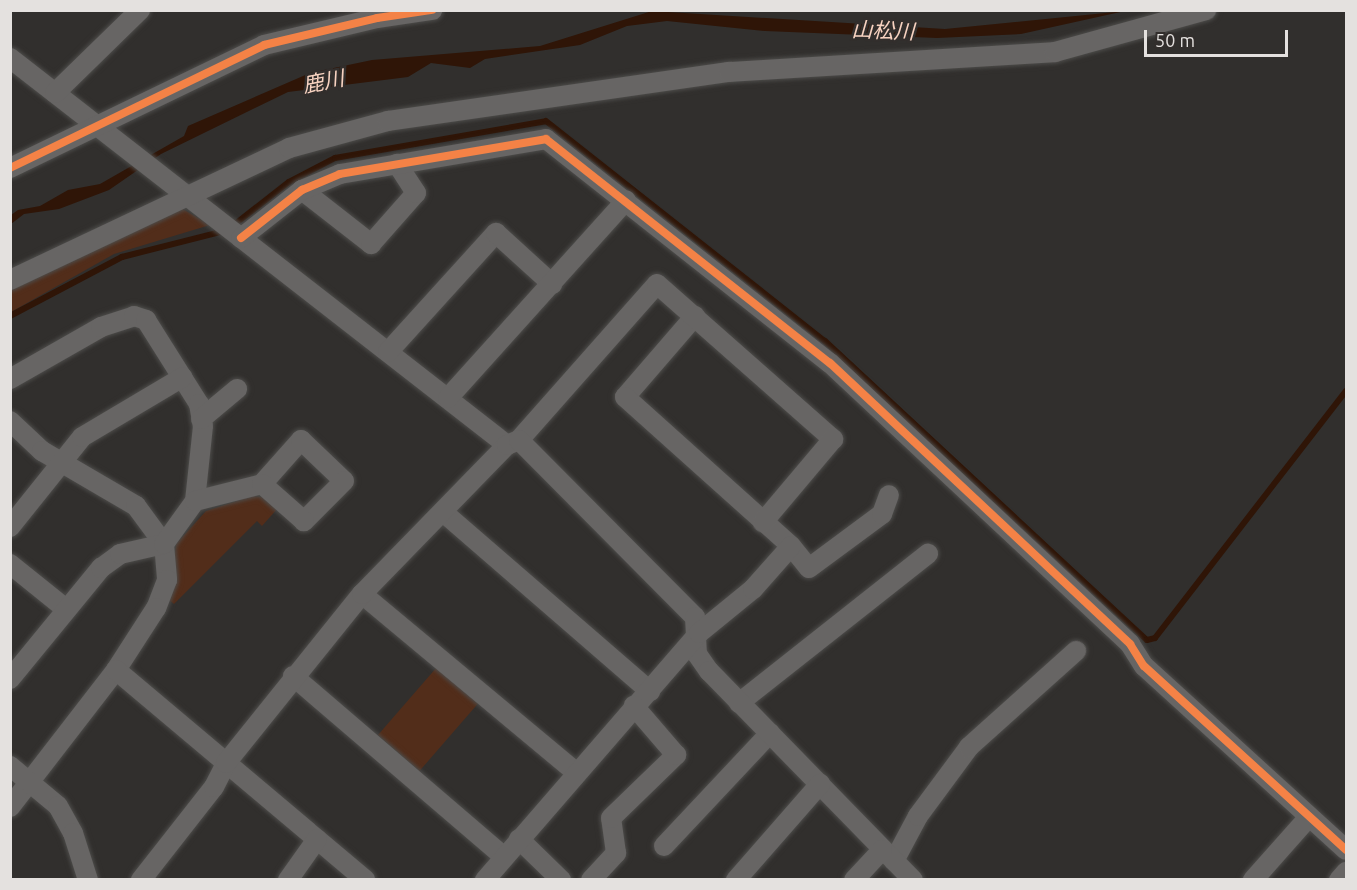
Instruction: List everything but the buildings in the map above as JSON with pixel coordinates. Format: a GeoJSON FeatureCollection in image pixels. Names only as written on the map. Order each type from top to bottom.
{"type":"FeatureCollection","features":[{"type":"Feature","properties":{"kind":"street"},"geometry":{"type":"LineString","coordinates":[[55,93],[140,10]]}},
{"type":"Feature","properties":{"kind":"street"},"geometry":{"type":"LineString","coordinates":[[10,168],[105,129],[264,45],[377,18],[432,10]]}},
{"type":"Feature","properties":{"kind":"street"},"geometry":{"type":"LineString","coordinates":[[10,280],[180,191],[289,148],[388,121],[729,72],[1055,52],[1206,10]]}},
{"type":"Feature","properties":{"kind":"street"},"geometry":{"type":"LineString","coordinates":[[10,58],[84,119],[105,129],[180,191],[448,398],[513,443],[695,617],[699,633],[697,654],[739,703],[913,879]]}},
{"type":"Feature","properties":{"kind":"street"},"geometry":{"type":"LineString","coordinates":[[241,238],[302,190],[340,174],[546,139],[830,363],[1130,644],[1143,666],[1308,818],[1347,850]]}},
{"type":"Feature","properties":{"kind":"street"},"geometry":{"type":"LineString","coordinates":[[302,190],[371,244],[416,193],[397,164]]}},
{"type":"Feature","properties":{"kind":"street"},"geometry":{"type":"LineString","coordinates":[[448,398],[626,200]]}},
{"type":"Feature","properties":{"kind":"street"},"geometry":{"type":"LineString","coordinates":[[388,352],[496,233],[552,284]]}},
{"type":"Feature","properties":{"kind":"street"},"geometry":{"type":"LineString","coordinates":[[141,879],[214,787],[226,763],[293,676],[362,594],[513,443],[657,284],[833,440],[763,522]]}},
{"type":"Feature","properties":{"kind":"street"},"geometry":{"type":"LineString","coordinates":[[10,379],[101,327],[134,316],[146,320],[183,377],[201,419],[195,501],[164,544],[120,554],[66,609],[10,680]]}},
{"type":"Feature","properties":{"kind":"street"},"geometry":{"type":"LineString","coordinates":[[695,316],[625,398],[791,546],[809,567],[882,514],[889,495]]}},
{"type":"Feature","properties":{"kind":"street"},"geometry":{"type":"LineString","coordinates":[[10,527],[63,463],[81,437],[183,377]]}},
{"type":"Feature","properties":{"kind":"street"},"geometry":{"type":"LineString","coordinates":[[201,419],[237,389]]}},
{"type":"Feature","properties":{"kind":"street"},"geometry":{"type":"LineString","coordinates":[[10,421],[26,438],[63,463],[116,490],[149,521],[164,544],[167,580],[116,670],[31,784],[10,807]]}},
{"type":"Feature","properties":{"kind":"street"},"geometry":{"type":"LineString","coordinates":[[195,501],[262,484]]}},
{"type":"Feature","properties":{"kind":"street"},"geometry":{"type":"LineString","coordinates":[[443,512],[651,691]]}},
{"type":"Feature","properties":{"kind":"street"},"geometry":{"type":"LineString","coordinates":[[485,879],[634,706],[651,691],[699,633],[753,589],[791,546]]}},
{"type":"Feature","properties":{"kind":"street"},"geometry":{"type":"LineString","coordinates":[[739,703],[928,554]]}},
{"type":"Feature","properties":{"kind":"street"},"geometry":{"type":"LineString","coordinates":[[10,564],[66,609]]}},
{"type":"Feature","properties":{"kind":"street"},"geometry":{"type":"LineString","coordinates":[[362,594],[577,773]]}},
{"type":"Feature","properties":{"kind":"street"},"geometry":{"type":"LineString","coordinates":[[854,879],[888,855],[969,747],[1076,651]]}},
{"type":"Feature","properties":{"kind":"street"},"geometry":{"type":"LineString","coordinates":[[116,670],[365,879]]}},
{"type":"Feature","properties":{"kind":"street"},"geometry":{"type":"LineString","coordinates":[[293,676],[504,857]]}},
{"type":"Feature","properties":{"kind":"street"},"geometry":{"type":"LineString","coordinates":[[591,879],[616,853],[611,818],[676,755],[634,706]]}},
{"type":"Feature","properties":{"kind":"street"},"geometry":{"type":"LineString","coordinates":[[664,846],[770,733]]}},
{"type":"Feature","properties":{"kind":"street"},"geometry":{"type":"LineString","coordinates":[[10,766],[58,806],[73,833],[88,879]]}},
{"type":"Feature","properties":{"kind":"street"},"geometry":{"type":"LineString","coordinates":[[736,879],[820,784]]}},
{"type":"Feature","properties":{"kind":"street"},"geometry":{"type":"LineString","coordinates":[[1253,879],[1308,818]]}},
{"type":"Feature","properties":{"kind":"street"},"geometry":{"type":"LineString","coordinates":[[288,879],[317,839]]}},
{"type":"Feature","properties":{"kind":"street"},"geometry":{"type":"LineString","coordinates":[[519,839],[561,879]]}},
{"type":"Feature","properties":{"kind":"street"},"geometry":{"type":"LineString","coordinates":[[1339,879],[1347,872]]}},
{"type":"Feature","properties":{"kind":"shaded area"},"geometry":{"type":"Polygon","coordinates":[[[181,208],[210,225],[114,254],[11,312],[11,289],[181,208]]]}},
{"type":"Feature","properties":{"kind":"shaded area"},"geometry":{"type":"Polygon","coordinates":[[[252,496],[263,497],[278,508],[262,526],[257,521],[174,604],[169,600],[176,544],[206,511],[252,496]]]}},
{"type":"Feature","properties":{"kind":"shaded area"},"geometry":{"type":"Polygon","coordinates":[[[437,667],[479,703],[419,771],[378,735],[437,667]]]}},
{"type":"Feature","properties":{"kind":"water"},"geometry":{"type":"Polygon","coordinates":[[[652,11],[945,29],[1125,11],[1021,34],[937,38],[765,31],[667,21],[627,26],[580,45],[485,59],[470,68],[431,63],[408,77],[288,92],[161,154],[109,190],[59,209],[24,214],[11,224],[11,215],[18,210],[40,206],[68,190],[100,184],[184,136],[188,126],[310,73],[372,60],[540,46],[652,11]]]}},
{"type":"Feature","properties":{"kind":"waterway"},"geometry":{"type":"LineString","coordinates":[[235,224],[289,182],[335,158],[546,121],[825,341],[1147,640],[1155,638],[1346,391]]}},
{"type":"Feature","properties":{"kind":"waterway"},"geometry":{"type":"LineString","coordinates":[[10,316],[122,257],[220,232]]}},
{"type":"Feature","properties":{"kind":"cycle path"},"geometry":{"type":"LineString","coordinates":[[10,168],[264,45],[377,18],[432,10]]}},
{"type":"Feature","properties":{"kind":"cycle path"},"geometry":{"type":"LineString","coordinates":[[241,238],[302,190],[340,174],[546,139],[830,363],[1130,644],[1144,666],[1346,850]]}},
{"type":"Feature","properties":{"kind":"water label","name":"山松川"},"geometry":{"type":"Point","coordinates":[883,30]}},
{"type":"Feature","properties":{"kind":"water label","name":"鹿川"},"geometry":{"type":"Point","coordinates":[323,81]}}]}
